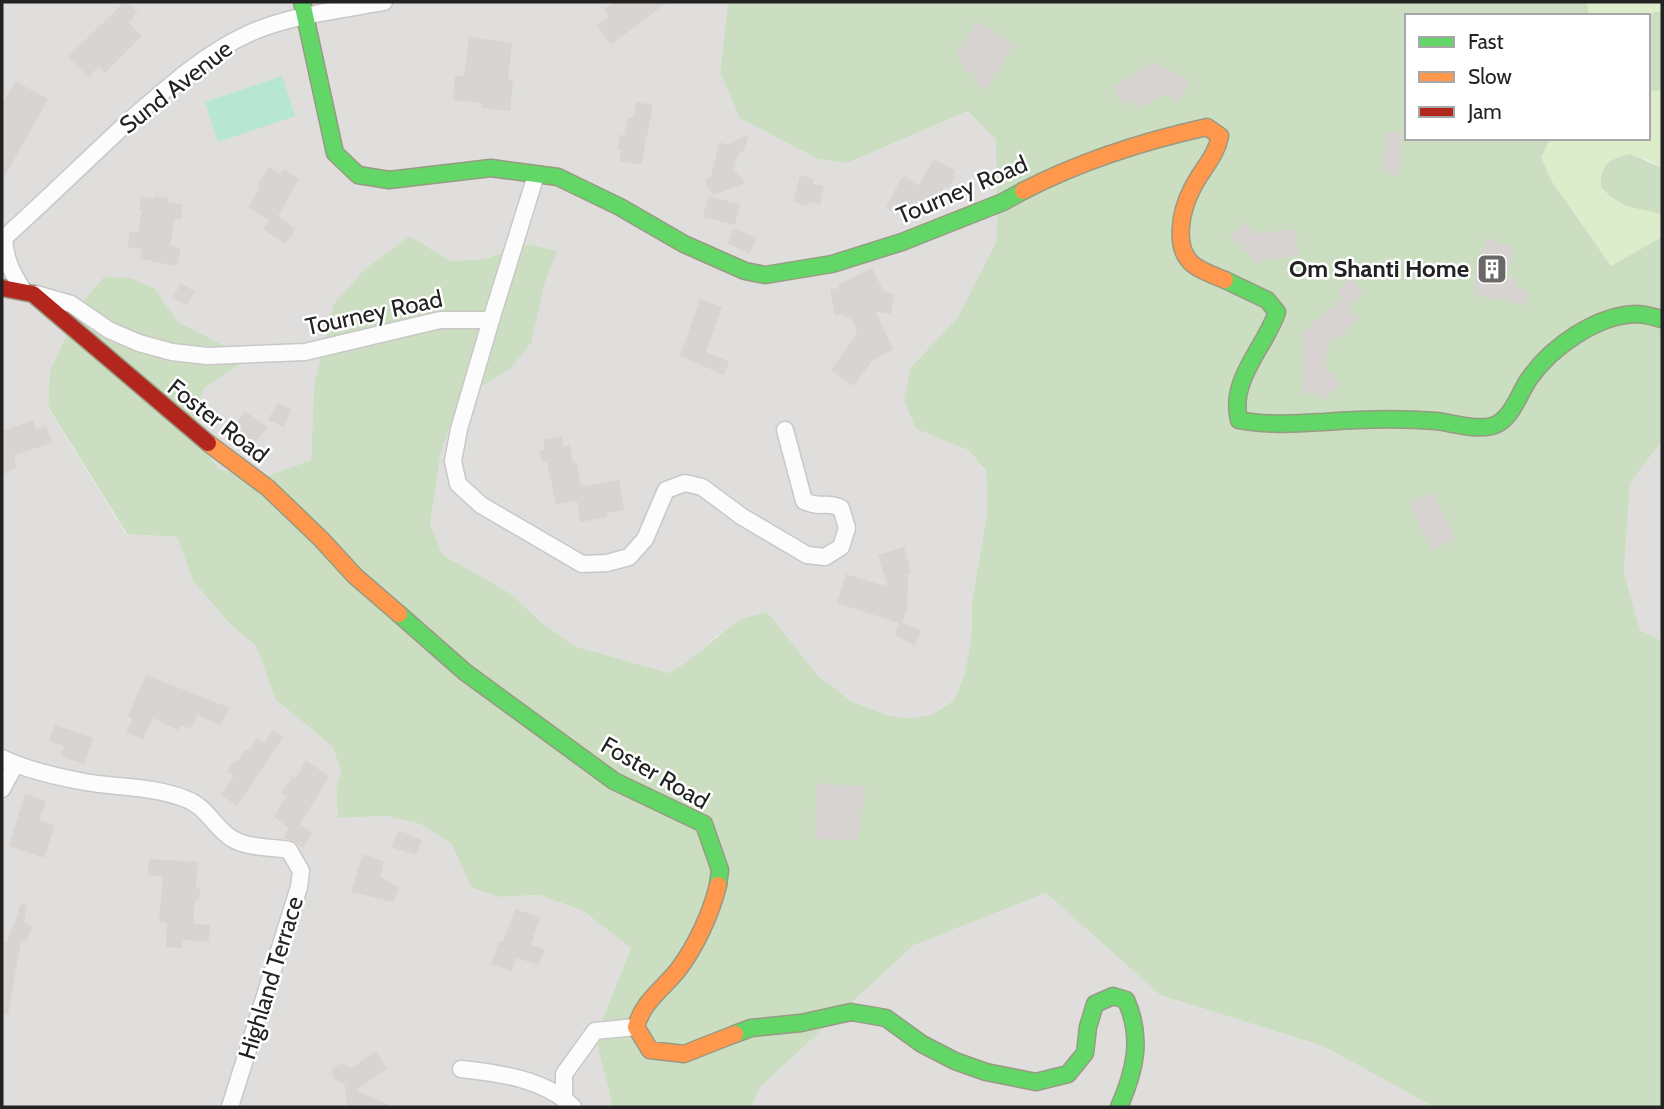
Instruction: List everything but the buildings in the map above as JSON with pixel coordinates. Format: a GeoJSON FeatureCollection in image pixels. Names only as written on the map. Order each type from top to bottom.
{"type":"FeatureCollection","features":[{"type":"Feature","properties":{"kind":"street","name":"Sund Avenue"},"geometry":{"type":"LineString","coordinates":[[28,292],[12,275],[6,261],[3,239],[146,107],[198,64],[225,46],[304,9],[384,2]]}},
{"type":"Feature","properties":{"kind":"street"},"geometry":{"type":"LineString","coordinates":[[304,9],[335,153],[358,174],[389,180],[491,168],[536,175],[459,429],[453,461],[458,484],[481,505],[582,564],[607,563],[629,558],[645,539],[666,490],[685,482],[702,487],[741,516],[807,555],[825,556],[841,547],[847,528],[841,508],[832,504],[816,507],[804,501],[785,430]]}},
{"type":"Feature","properties":{"kind":"street","name":"Tourney Road"},"geometry":{"type":"LineString","coordinates":[[536,175],[558,177],[620,207],[684,244],[745,271],[765,275],[832,264],[902,242],[1003,202],[1051,177],[1154,139],[1207,127],[1220,136],[1219,143],[1217,151],[1191,190],[1180,227],[1182,247],[1193,265],[1267,300],[1277,312],[1268,335],[1237,390],[1234,407],[1239,420],[1255,424],[1432,421],[1487,426],[1498,424],[1540,365],[1579,335],[1616,318],[1635,314],[1662,319]]}},
{"type":"Feature","properties":{"kind":"street"},"geometry":{"type":"LineString","coordinates":[[2,288],[28,292]]}},
{"type":"Feature","properties":{"kind":"street","name":"Tourney Road"},"geometry":{"type":"LineString","coordinates":[[28,292],[71,304],[109,330],[139,342],[172,352],[207,356],[305,352],[440,320],[491,320]]}},
{"type":"Feature","properties":{"kind":"street","name":"Foster Road"},"geometry":{"type":"LineString","coordinates":[[28,292],[187,427],[268,488],[355,576],[465,672],[614,781],[704,824],[721,872],[708,915],[691,952],[676,972],[650,998],[639,1013],[636,1027]]}},
{"type":"Feature","properties":{"kind":"street"},"geometry":{"type":"LineString","coordinates":[[2,789],[9,762]]}},
{"type":"Feature","properties":{"kind":"street","name":"Highland Terrace"},"geometry":{"type":"LineString","coordinates":[[9,762],[85,782],[152,789],[188,799],[199,806],[229,837],[240,842],[289,850],[301,871],[299,887],[230,1107]]}},
{"type":"Feature","properties":{"kind":"street"},"geometry":{"type":"LineString","coordinates":[[568,1103],[564,1074],[595,1031],[636,1027],[650,1050],[684,1054],[751,1028],[801,1023],[851,1012],[886,1018],[922,1044],[955,1061],[986,1072],[1036,1083],[1068,1074],[1084,1053],[1095,1004],[1113,996],[1126,1000],[1136,1017],[1138,1032],[1135,1065],[1119,1107]]}},
{"type":"Feature","properties":{"kind":"street"},"geometry":{"type":"LineString","coordinates":[[461,1069],[498,1073],[539,1085],[568,1103]]}},
{"type":"Feature","properties":{"kind":"shaded area"},"geometry":{"type":"Polygon","coordinates":[[[2,2],[728,2],[720,73],[740,117],[776,136],[847,163],[968,111],[996,140],[997,240],[958,317],[911,367],[916,429],[968,450],[986,472],[987,513],[972,602],[971,641],[964,675],[954,700],[933,714],[912,720],[890,716],[851,701],[818,677],[795,650],[743,619],[716,637],[687,663],[669,673],[574,646],[541,622],[510,593],[443,555],[430,524],[441,452],[459,401],[510,369],[556,251],[529,244],[484,259],[450,261],[410,236],[314,386],[311,460],[259,479],[219,469],[192,433],[204,388],[239,365],[235,351],[178,322],[154,289],[82,303],[50,370],[48,408],[126,534],[177,537],[193,581],[230,624],[256,646],[276,700],[333,747],[341,772],[336,787],[338,818],[386,816],[420,824],[451,843],[472,888],[499,897],[540,895],[583,911],[631,948],[595,1037],[613,1107],[2,1107],[2,2]]]}},
{"type":"Feature","properties":{"kind":"shaded area"},"geometry":{"type":"Polygon","coordinates":[[[1662,441],[1662,641],[1640,630],[1624,573],[1630,483],[1662,441]]]}},
{"type":"Feature","properties":{"kind":"shaded area"},"geometry":{"type":"Polygon","coordinates":[[[1046,893],[1160,995],[1323,1046],[1434,1107],[752,1107],[760,1087],[914,945],[1046,893]]]}},
{"type":"Feature","properties":{"kind":"green space"},"geometry":{"type":"Polygon","coordinates":[[[728,2],[1587,2],[1589,14],[1405,14],[1405,140],[1550,140],[1541,157],[1551,180],[1611,266],[1660,238],[1662,230],[1662,441],[1630,483],[1624,573],[1640,630],[1662,641],[1662,1107],[1434,1107],[1323,1046],[1160,995],[1046,893],[914,945],[760,1087],[752,1107],[613,1107],[595,1037],[631,948],[583,911],[540,895],[499,897],[472,888],[451,843],[420,824],[386,816],[338,818],[336,787],[341,772],[333,747],[276,700],[256,646],[230,624],[193,581],[177,537],[127,534],[48,407],[50,370],[82,303],[104,277],[131,278],[155,289],[178,322],[235,351],[239,365],[204,388],[192,433],[219,469],[259,479],[311,460],[314,386],[334,304],[365,269],[410,236],[450,261],[484,259],[529,244],[557,251],[544,285],[531,343],[510,369],[459,401],[441,452],[430,524],[443,555],[510,593],[541,622],[574,646],[669,673],[741,620],[767,612],[818,676],[851,701],[890,716],[912,719],[933,714],[954,700],[964,675],[971,641],[972,602],[987,513],[986,471],[968,450],[916,429],[904,400],[911,367],[958,317],[997,240],[996,140],[968,111],[847,163],[818,159],[740,118],[720,73],[728,2]]]}},
{"type":"Feature","properties":{"kind":"green space"},"geometry":{"type":"Polygon","coordinates":[[[1587,2],[1662,2],[1662,12],[1650,15],[1589,14],[1587,2]]]}},
{"type":"Feature","properties":{"kind":"green space"},"geometry":{"type":"Polygon","coordinates":[[[1662,12],[1662,90],[1650,91],[1650,15],[1662,12]]]}},
{"type":"Feature","properties":{"kind":"green space"},"geometry":{"type":"Polygon","coordinates":[[[282,76],[295,116],[218,142],[205,102],[282,76]]]}},
{"type":"Feature","properties":{"kind":"green space"},"geometry":{"type":"Polygon","coordinates":[[[1662,90],[1662,168],[1644,158],[1648,209],[1662,214],[1660,238],[1611,266],[1551,180],[1541,157],[1550,140],[1650,140],[1650,91],[1662,90]]]}},
{"type":"Feature","properties":{"kind":"green space"},"geometry":{"type":"Polygon","coordinates":[[[1630,154],[1662,168],[1662,214],[1626,206],[1601,187],[1604,168],[1617,158],[1630,154]]]}},
{"type":"Feature","properties":{"kind":"traffic: fast"},"geometry":{"type":"LineString","coordinates":[[302,2],[335,153],[358,175],[389,180],[491,168],[558,177],[620,207],[684,244],[745,271],[765,275],[832,264],[902,242],[1003,202],[1023,191]]}},
{"type":"Feature","properties":{"kind":"traffic: fast"},"geometry":{"type":"LineString","coordinates":[[1225,280],[1267,300],[1277,312],[1243,377],[1239,391],[1239,420],[1260,423],[1394,419],[1492,426],[1509,414],[1538,367],[1576,335],[1606,320],[1621,316],[1639,314],[1662,319]]}},
{"type":"Feature","properties":{"kind":"traffic: fast"},"geometry":{"type":"LineString","coordinates":[[399,614],[465,672],[614,781],[704,824],[720,870],[718,885]]}},
{"type":"Feature","properties":{"kind":"traffic: fast"},"geometry":{"type":"LineString","coordinates":[[735,1034],[751,1028],[801,1023],[851,1012],[886,1018],[922,1044],[955,1061],[986,1072],[1036,1082],[1068,1074],[1085,1053],[1088,1027],[1095,1004],[1113,996],[1126,1000],[1135,1041],[1133,1067],[1119,1107]]}},
{"type":"Feature","properties":{"kind":"traffic: slow"},"geometry":{"type":"LineString","coordinates":[[1023,191],[1067,170],[1113,153],[1207,127],[1220,136],[1188,198],[1182,218],[1181,240],[1183,250],[1195,266],[1225,280]]}},
{"type":"Feature","properties":{"kind":"traffic: slow"},"geometry":{"type":"LineString","coordinates":[[208,443],[268,488],[355,576],[399,614]]}},
{"type":"Feature","properties":{"kind":"traffic: slow"},"geometry":{"type":"LineString","coordinates":[[718,885],[707,918],[691,951],[648,1003],[636,1027],[650,1050],[684,1054],[735,1034]]}},
{"type":"Feature","properties":{"kind":"traffic: jam"},"geometry":{"type":"LineString","coordinates":[[2,288],[33,294],[208,443]]}},
{"type":"Feature","properties":{"kind":"place","name":"Om Shanti Home"},"geometry":{"type":"Point","coordinates":[1492,269]}}]}
